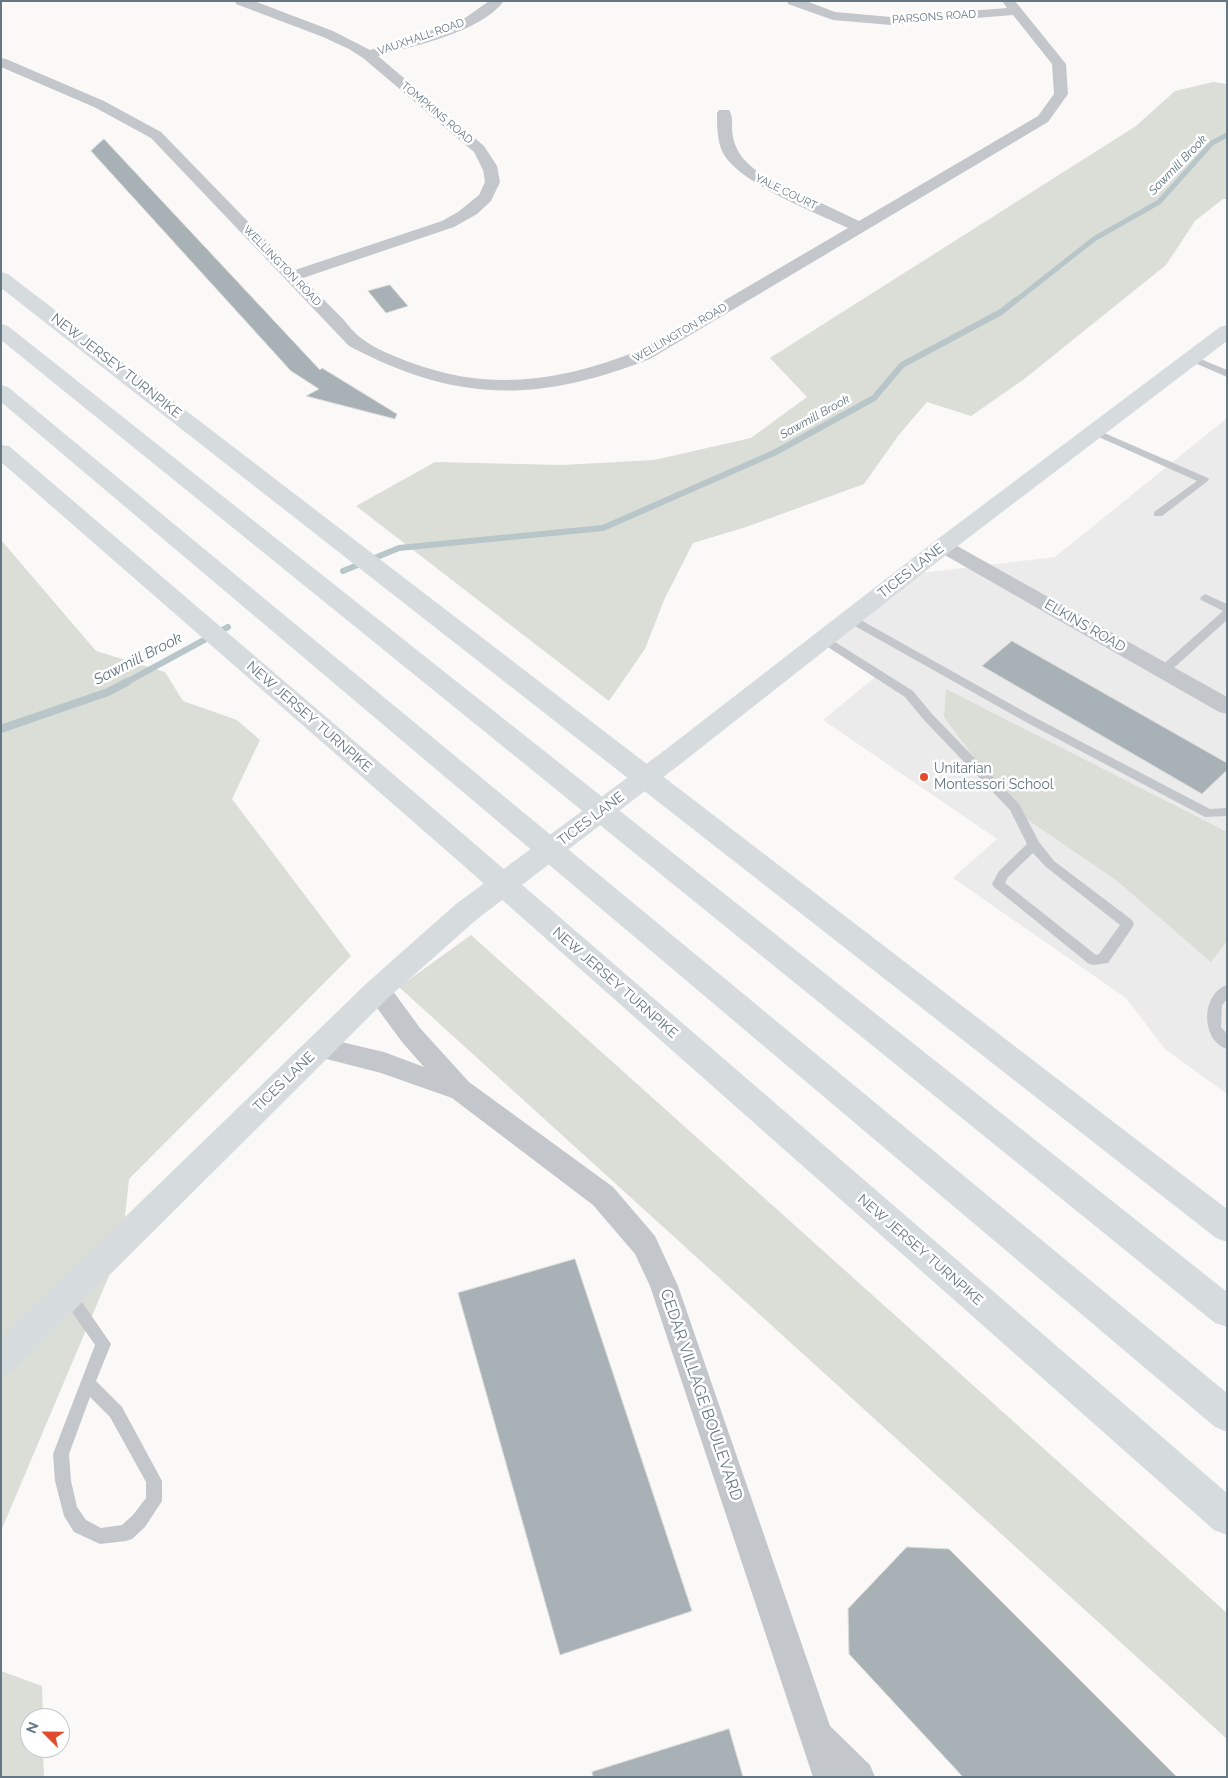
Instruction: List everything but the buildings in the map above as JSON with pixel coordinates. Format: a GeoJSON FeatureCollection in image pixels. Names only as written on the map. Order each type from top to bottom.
{"type":"FeatureCollection","features":[{"type":"Feature","properties":{"kind":"main road","name":"NEW JERSEY TURNPIKE"},"geometry":{"type":"LineString","coordinates":[[1,278],[348,544],[684,808],[1227,1228]]}},
{"type":"Feature","properties":{"kind":"main road"},"geometry":{"type":"LineString","coordinates":[[1,330],[1227,1312]]}},
{"type":"Feature","properties":{"kind":"main road","name":"TICES LANE"},"geometry":{"type":"LineString","coordinates":[[1,1360],[378,990],[466,912],[674,756],[943,546],[1227,331]]}},
{"type":"Feature","properties":{"kind":"main road"},"geometry":{"type":"LineString","coordinates":[[1,391],[1227,1415]]}},
{"type":"Feature","properties":{"kind":"main road","name":"NEW JERSEY TURNPIKE"},"geometry":{"type":"LineString","coordinates":[[1,451],[1227,1518]]}},
{"type":"Feature","properties":{"kind":"street","name":"TOMPKINS ROAD"},"geometry":{"type":"LineString","coordinates":[[241,1],[328,34],[368,55],[479,149],[492,173],[492,183],[479,204],[456,220],[293,276]]}},
{"type":"Feature","properties":{"kind":"street","name":"VAUXHALL ROAD"},"geometry":{"type":"LineString","coordinates":[[368,55],[450,29],[486,12],[498,1]]}},
{"type":"Feature","properties":{"kind":"street","name":"PARSONS ROAD"},"geometry":{"type":"LineString","coordinates":[[793,1],[833,16],[892,21],[1013,6]]}},
{"type":"Feature","properties":{"kind":"street","name":"WELLINGTON ROAD"},"geometry":{"type":"LineString","coordinates":[[1,62],[103,104],[156,135],[355,342],[382,358],[417,372],[453,381],[492,385],[532,386],[592,375],[644,355],[1043,119],[1061,94],[1060,64],[1013,6]]}},
{"type":"Feature","properties":{"kind":"street","name":"YALE COURT"},"geometry":{"type":"LineString","coordinates":[[724,112],[725,140],[728,149],[742,168],[757,178],[859,227]]}},
{"type":"Feature","properties":{"kind":"street","name":"ELKINS ROAD"},"geometry":{"type":"LineString","coordinates":[[943,546],[1227,707]]}},
{"type":"Feature","properties":{"kind":"street","name":"CEDAR VILLAGE BOULEVARD"},"geometry":{"type":"LineString","coordinates":[[378,990],[411,1035],[460,1090],[603,1196],[645,1245],[664,1286],[830,1777]]}},
{"type":"Feature","properties":{"kind":"street","name":"CEDAR VILLAGE BOULEVARD"},"geometry":{"type":"LineString","coordinates":[[320,1048],[384,1063],[430,1081],[460,1090]]}},
{"type":"Feature","properties":{"kind":"street"},"geometry":{"type":"LineString","coordinates":[[816,1736],[858,1777]]}},
{"type":"Feature","properties":{"kind":"lane"},"geometry":{"type":"LineString","coordinates":[[1191,358],[1227,374]]}},
{"type":"Feature","properties":{"kind":"lane"},"geometry":{"type":"LineString","coordinates":[[1095,432],[1208,477],[1158,514]]}},
{"type":"Feature","properties":{"kind":"lane"},"geometry":{"type":"LineString","coordinates":[[1205,598],[1227,609]]}},
{"type":"Feature","properties":{"kind":"lane"},"geometry":{"type":"LineString","coordinates":[[1163,671],[1227,614]]}},
{"type":"Feature","properties":{"kind":"lane"},"geometry":{"type":"LineString","coordinates":[[850,618],[1092,753],[1209,814],[1227,812]]}},
{"type":"Feature","properties":{"kind":"lane"},"geometry":{"type":"LineString","coordinates":[[824,639],[909,694],[928,717],[1015,807],[1034,845],[1050,864],[1128,924],[1103,959],[1094,960],[998,884],[1002,874],[1034,845]]}},
{"type":"Feature","properties":{"kind":"lane"},"geometry":{"type":"LineString","coordinates":[[1227,990],[1215,1003],[1214,1028],[1227,1044]]}},
{"type":"Feature","properties":{"kind":"lane"},"geometry":{"type":"LineString","coordinates":[[68,1294],[103,1344],[87,1383],[61,1454],[63,1481],[70,1510],[80,1526],[100,1536],[126,1533],[140,1521],[154,1501],[154,1481],[116,1412],[87,1383]]}},
{"type":"Feature","properties":{"kind":"shaded area"},"geometry":{"type":"Polygon","coordinates":[[[1213,82],[1227,84],[1227,199],[1223,199],[1195,221],[1166,265],[1023,380],[971,416],[927,402],[898,436],[864,484],[746,527],[693,543],[664,600],[645,649],[609,701],[356,506],[435,462],[562,465],[654,460],[751,438],[807,397],[770,358],[1136,126],[1175,91],[1213,82]]]}},
{"type":"Feature","properties":{"kind":"shaded area"},"geometry":{"type":"Polygon","coordinates":[[[1227,418],[1227,1094],[1165,1049],[1126,998],[953,878],[997,839],[823,720],[880,673],[829,638],[913,574],[1055,557],[1227,418]]]}},
{"type":"Feature","properties":{"kind":"shaded area"},"geometry":{"type":"Polygon","coordinates":[[[1,540],[96,651],[165,672],[183,701],[237,720],[260,740],[232,799],[351,956],[129,1179],[122,1245],[1,1531],[1,540]]]}},
{"type":"Feature","properties":{"kind":"shaded area"},"geometry":{"type":"Polygon","coordinates":[[[946,689],[1227,832],[1227,941],[1211,962],[1116,880],[1012,809],[944,717],[946,689]]]}},
{"type":"Feature","properties":{"kind":"shaded area"},"geometry":{"type":"Polygon","coordinates":[[[471,935],[1227,1613],[1227,1739],[399,987],[471,935]]]}},
{"type":"Feature","properties":{"kind":"shaded area"},"geometry":{"type":"Polygon","coordinates":[[[1,1671],[42,1686],[43,1708],[20,1708],[20,1758],[43,1758],[44,1777],[1,1777],[1,1671]]]}},
{"type":"Feature","properties":{"kind":"waterway","name":"Sawmill Brook"},"geometry":{"type":"LineString","coordinates":[[1014,302],[1094,239],[1159,202],[1212,143],[1227,135]]}},
{"type":"Feature","properties":{"kind":"waterway","name":"Sawmill Brook"},"geometry":{"type":"LineString","coordinates":[[343,571],[399,548],[603,528],[776,452],[874,398],[902,365],[1001,312],[1016,300]]}},
{"type":"Feature","properties":{"kind":"waterway","name":"Sawmill Brook"},"geometry":{"type":"LineString","coordinates":[[125,683],[228,627]]}},
{"type":"Feature","properties":{"kind":"waterway","name":"Sawmill Brook"},"geometry":{"type":"LineString","coordinates":[[1,729],[108,692],[127,682]]}},
{"type":"Feature","properties":{"kind":"place","name":"Unitarian Montessori School"},"geometry":{"type":"Point","coordinates":[924,777]}}]}
